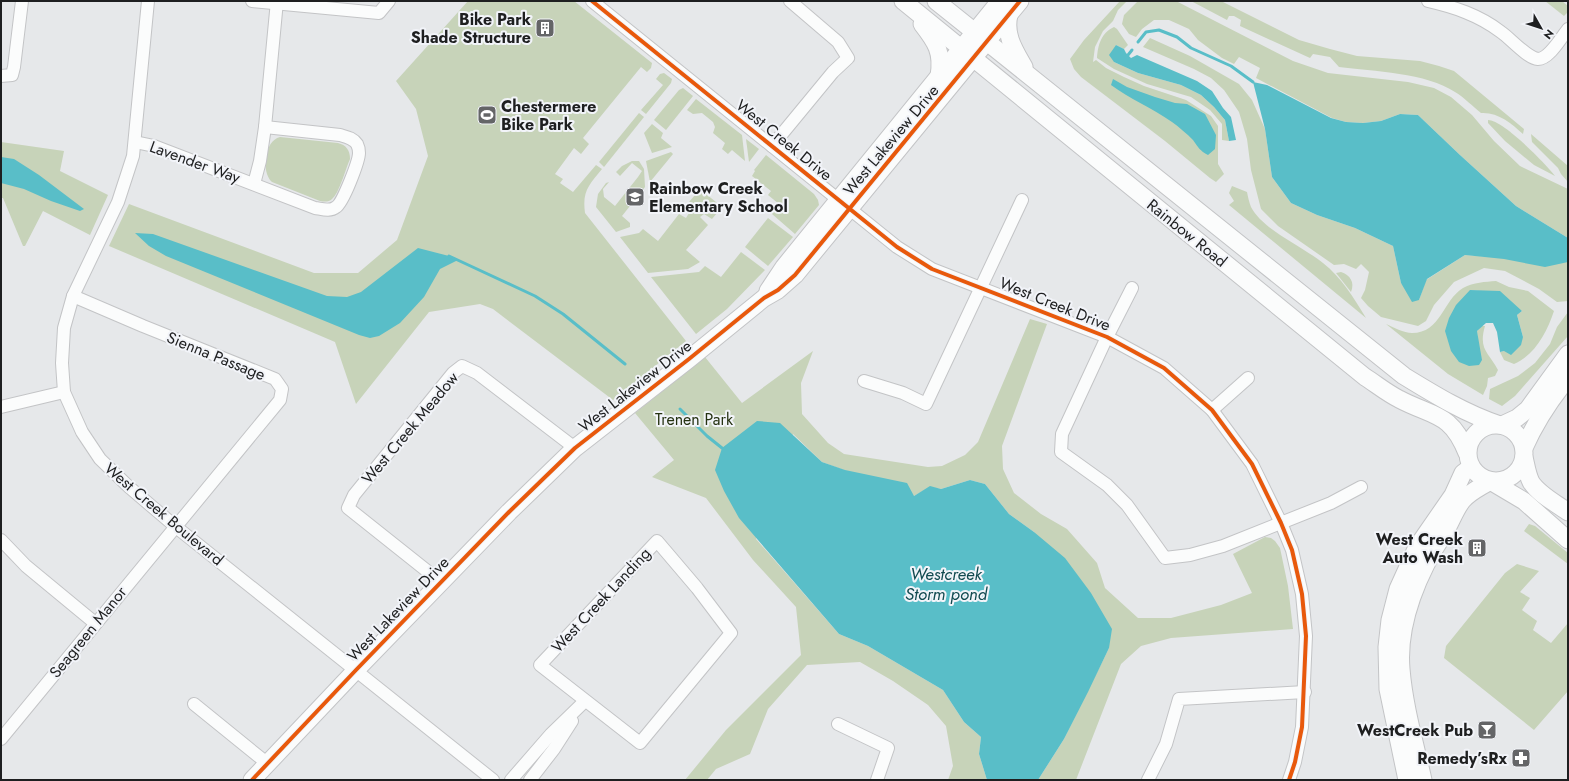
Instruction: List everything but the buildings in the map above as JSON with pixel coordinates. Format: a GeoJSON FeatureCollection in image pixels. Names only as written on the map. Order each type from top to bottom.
{"type":"FeatureCollection","features":[{"type":"Feature","properties":{"kind":"street"},"geometry":{"type":"LineString","coordinates":[[1,76],[12,74],[14,68],[22,1]]}},
{"type":"Feature","properties":{"kind":"street","name":"West Creek Boulevard"},"geometry":{"type":"LineString","coordinates":[[148,1],[135,142],[129,171],[118,202],[73,296],[64,328],[62,363],[64,392],[82,432],[100,459],[129,487],[176,527],[493,780]]}},
{"type":"Feature","properties":{"kind":"street"},"geometry":{"type":"LineString","coordinates":[[252,1],[276,2],[379,13],[390,1]]}},
{"type":"Feature","properties":{"kind":"street","name":"West Creek Drive"},"geometry":{"type":"LineString","coordinates":[[592,1],[897,247],[932,269],[1107,337],[1164,368],[1212,410],[1252,464],[1281,523],[1292,550],[1302,594],[1306,636],[1305,692],[1302,727],[1295,762],[1289,780]]}},
{"type":"Feature","properties":{"kind":"street"},"geometry":{"type":"LineString","coordinates":[[772,146],[833,72],[848,58],[838,42],[790,1]]}},
{"type":"Feature","properties":{"kind":"street","name":"Rainbow Road"},"geometry":{"type":"LineString","coordinates":[[936,1],[1404,376],[1459,408],[1482,419],[1501,425]]}},
{"type":"Feature","properties":{"kind":"street","name":"West Lakeview Drive"},"geometry":{"type":"LineString","coordinates":[[252,780],[509,512],[575,448],[764,298],[784,267],[844,204],[1005,8],[1020,1]]}},
{"type":"Feature","properties":{"kind":"street"},"geometry":{"type":"LineString","coordinates":[[1428,1],[1468,13],[1494,26],[1528,55],[1538,59],[1546,56],[1568,29]]}},
{"type":"Feature","properties":{"kind":"street","name":"Lavender Way"},"geometry":{"type":"LineString","coordinates":[[254,184],[260,161],[265,127],[276,2]]}},
{"type":"Feature","properties":{"kind":"street"},"geometry":{"type":"LineString","coordinates":[[905,3],[932,37],[940,51],[941,66],[939,76]]}},
{"type":"Feature","properties":{"kind":"street","name":"Rainbow Road"},"geometry":{"type":"LineString","coordinates":[[905,3],[1365,377],[1398,398],[1448,422],[1458,432],[1469,460]]}},
{"type":"Feature","properties":{"kind":"street"},"geometry":{"type":"LineString","coordinates":[[1005,8],[1007,27],[1011,41],[1028,74]]}},
{"type":"Feature","properties":{"kind":"street","name":"West Lakeview Drive"},"geometry":{"type":"LineString","coordinates":[[844,204],[939,76],[968,54]]}},
{"type":"Feature","properties":{"kind":"street","name":"Lavender Way"},"geometry":{"type":"LineString","coordinates":[[135,142],[154,146],[315,208],[326,210],[337,207],[344,197],[359,154],[356,143],[347,137],[265,127]]}},
{"type":"Feature","properties":{"kind":"street"},"geometry":{"type":"LineString","coordinates":[[864,381],[903,393],[926,404],[1022,200]]}},
{"type":"Feature","properties":{"kind":"street"},"geometry":{"type":"LineString","coordinates":[[1132,288],[1107,337],[1062,434],[1060,452],[1107,485],[1127,505],[1165,558],[1190,555],[1223,546],[1331,503],[1361,487]]}},
{"type":"Feature","properties":{"kind":"street","name":"Sienna Passage"},"geometry":{"type":"LineString","coordinates":[[73,296],[275,379],[282,388],[280,400],[176,527]]}},
{"type":"Feature","properties":{"kind":"street"},"geometry":{"type":"LineString","coordinates":[[1415,779],[1401,668],[1394,648],[1390,620],[1398,589],[1422,538],[1453,495],[1469,460],[1471,440],[1486,426],[1501,425],[1517,418],[1528,409],[1568,354]]}},
{"type":"Feature","properties":{"kind":"street","name":"West Creek Meadow"},"geometry":{"type":"LineString","coordinates":[[441,582],[348,508],[354,495],[453,374],[462,366],[477,374],[575,448]]}},
{"type":"Feature","properties":{"kind":"street"},"geometry":{"type":"LineString","coordinates":[[1212,410],[1248,378]]}},
{"type":"Feature","properties":{"kind":"street"},"geometry":{"type":"LineString","coordinates":[[1394,648],[1403,633],[1412,597],[1424,565],[1463,500],[1491,481],[1502,481],[1510,478],[1517,472],[1542,411],[1568,378]]}},
{"type":"Feature","properties":{"kind":"street"},"geometry":{"type":"LineString","coordinates":[[1,407],[64,392]]}},
{"type":"Feature","properties":{"kind":"street"},"geometry":{"type":"LineString","coordinates":[[1501,425],[1510,428],[1521,440],[1529,476],[1534,486],[1568,512]]}},
{"type":"Feature","properties":{"kind":"street"},"geometry":{"type":"LineString","coordinates":[[1469,460],[1481,478],[1491,481],[1524,501],[1568,540]]}},
{"type":"Feature","properties":{"kind":"street","name":"Seagreen Manor"},"geometry":{"type":"LineString","coordinates":[[1,739],[95,623],[176,527]]}},
{"type":"Feature","properties":{"kind":"street","name":"West Creek Landing"},"geometry":{"type":"LineString","coordinates":[[657,541],[697,588],[731,632],[640,743],[585,701],[540,665],[657,541]]}},
{"type":"Feature","properties":{"kind":"street"},"geometry":{"type":"LineString","coordinates":[[2,543],[26,566],[95,623]]}},
{"type":"Feature","properties":{"kind":"street"},"geometry":{"type":"LineString","coordinates":[[1148,780],[1166,744],[1179,699],[1305,692]]}},
{"type":"Feature","properties":{"kind":"street"},"geometry":{"type":"LineString","coordinates":[[511,780],[551,734],[585,701]]}},
{"type":"Feature","properties":{"kind":"street"},"geometry":{"type":"LineString","coordinates":[[530,780],[554,749],[585,701]]}},
{"type":"Feature","properties":{"kind":"street"},"geometry":{"type":"LineString","coordinates":[[194,704],[268,764]]}},
{"type":"Feature","properties":{"kind":"street"},"geometry":{"type":"LineString","coordinates":[[838,724],[888,748],[877,780]]}},
{"type":"Feature","properties":{"kind":"green space"},"geometry":{"type":"Polygon","coordinates":[[[468,1],[574,1],[652,63],[651,68],[647,72],[641,67],[583,138],[589,144],[581,154],[574,148],[555,174],[563,179],[560,183],[573,192],[596,165],[602,169],[593,180],[586,194],[584,205],[585,213],[686,341],[613,400],[493,309],[480,304],[429,312],[356,404],[335,342],[109,246],[129,204],[314,273],[358,273],[397,240],[428,156],[416,109],[396,81],[468,1]]]}},
{"type":"Feature","properties":{"kind":"green space"},"geometry":{"type":"Polygon","coordinates":[[[1120,1],[1127,1],[1118,10],[1113,21],[1103,31],[1095,47],[1093,62],[1096,60],[1106,68],[1144,86],[1186,100],[1211,116],[1218,126],[1218,164],[1224,174],[1216,182],[1081,77],[1074,69],[1070,59],[1084,40],[1120,1]]]}},
{"type":"Feature","properties":{"kind":"green space"},"geometry":{"type":"Polygon","coordinates":[[[1138,1],[1176,1],[1293,61],[1328,73],[1408,82],[1434,88],[1451,97],[1472,115],[1494,141],[1520,166],[1568,189],[1568,238],[1516,206],[1418,115],[1400,114],[1381,121],[1363,123],[1346,122],[1332,118],[1256,78],[1260,68],[1239,57],[1234,64],[1222,58],[1198,40],[1189,29],[1169,20],[1154,20],[1142,29],[1136,37],[1129,34],[1122,24],[1124,15],[1138,1]]]}},
{"type":"Feature","properties":{"kind":"green space"},"geometry":{"type":"Polygon","coordinates":[[[1191,1],[1221,1],[1299,40],[1330,49],[1357,56],[1420,61],[1454,71],[1524,129],[1523,134],[1499,116],[1481,113],[1459,94],[1443,86],[1430,81],[1399,74],[1339,67],[1330,57],[1313,54],[1310,58],[1240,26],[1241,20],[1234,16],[1229,16],[1227,20],[1191,1]]]}},
{"type":"Feature","properties":{"kind":"green space"},"geometry":{"type":"Polygon","coordinates":[[[1545,1],[1562,1],[1568,6],[1568,12],[1564,16],[1545,1]]]}},
{"type":"Feature","properties":{"kind":"green space"},"geometry":{"type":"Polygon","coordinates":[[[1114,27],[1128,45],[1124,49],[1116,45],[1114,62],[1138,73],[1181,85],[1201,95],[1225,120],[1229,141],[1222,140],[1222,124],[1210,110],[1191,97],[1147,84],[1114,69],[1097,58],[1098,49],[1103,36],[1114,27]]]}},
{"type":"Feature","properties":{"kind":"green space"},"geometry":{"type":"Polygon","coordinates":[[[1150,38],[1190,56],[1239,84],[1252,100],[1265,129],[1272,177],[1291,203],[1317,215],[1355,228],[1393,246],[1401,283],[1419,300],[1426,280],[1465,255],[1568,262],[1568,301],[1557,302],[1539,289],[1505,271],[1484,268],[1454,282],[1434,305],[1426,321],[1418,326],[1381,317],[1361,298],[1365,290],[1369,272],[1361,264],[1356,269],[1344,264],[1334,265],[1278,226],[1261,209],[1251,170],[1247,139],[1239,112],[1224,90],[1211,78],[1143,47],[1150,38]]]}},
{"type":"Feature","properties":{"kind":"green space"},"geometry":{"type":"Polygon","coordinates":[[[664,73],[672,79],[671,83],[646,114],[641,110],[663,85],[656,79],[660,74],[664,73]]]}},
{"type":"Feature","properties":{"kind":"green space"},"geometry":{"type":"Polygon","coordinates":[[[683,88],[693,96],[666,130],[654,120],[679,90],[683,88]]]}},
{"type":"Feature","properties":{"kind":"green space"},"geometry":{"type":"Polygon","coordinates":[[[696,99],[742,135],[745,161],[732,150],[728,154],[722,149],[725,143],[713,133],[715,127],[713,122],[702,113],[693,114],[687,110],[696,99]]]}},
{"type":"Feature","properties":{"kind":"green space"},"geometry":{"type":"Polygon","coordinates":[[[639,113],[644,117],[604,167],[599,162],[639,113]]]}},
{"type":"Feature","properties":{"kind":"green space"},"geometry":{"type":"Polygon","coordinates":[[[1488,120],[1495,122],[1513,134],[1555,176],[1534,165],[1505,141],[1488,123],[1488,120]]]}},
{"type":"Feature","properties":{"kind":"green space"},"geometry":{"type":"Polygon","coordinates":[[[652,124],[663,133],[661,138],[672,147],[652,153],[644,133],[652,124]]]}},
{"type":"Feature","properties":{"kind":"green space"},"geometry":{"type":"Polygon","coordinates":[[[1531,134],[1568,166],[1568,182],[1558,168],[1532,142],[1531,134]]]}},
{"type":"Feature","properties":{"kind":"green space"},"geometry":{"type":"Polygon","coordinates":[[[280,137],[338,143],[347,148],[350,159],[337,192],[331,200],[327,202],[320,201],[272,182],[266,171],[266,157],[270,144],[280,137]]]}},
{"type":"Feature","properties":{"kind":"green space"},"geometry":{"type":"Polygon","coordinates":[[[746,139],[759,149],[749,162],[746,139]]]}},
{"type":"Feature","properties":{"kind":"green space"},"geometry":{"type":"Polygon","coordinates":[[[1,142],[64,151],[60,171],[108,195],[90,235],[43,211],[25,246],[23,246],[3,198],[1,198],[1,142]]]}},
{"type":"Feature","properties":{"kind":"green space"},"geometry":{"type":"Polygon","coordinates":[[[671,152],[673,154],[650,182],[646,161],[671,152]]]}},
{"type":"Feature","properties":{"kind":"green space"},"geometry":{"type":"Polygon","coordinates":[[[766,155],[814,194],[818,200],[819,205],[795,234],[772,214],[779,204],[768,195],[771,191],[752,176],[755,171],[754,170],[766,155]]]}},
{"type":"Feature","properties":{"kind":"green space"},"geometry":{"type":"Polygon","coordinates":[[[632,161],[639,161],[644,169],[645,187],[622,216],[630,223],[630,227],[616,232],[596,207],[598,194],[606,183],[609,182],[603,189],[604,197],[615,206],[642,171],[632,163],[620,176],[616,172],[622,166],[632,161]]]}},
{"type":"Feature","properties":{"kind":"green space"},"geometry":{"type":"Polygon","coordinates":[[[1232,186],[1247,192],[1251,207],[1264,223],[1330,269],[1347,288],[1366,318],[1229,205],[1234,201],[1229,193],[1232,186]]]}},
{"type":"Feature","properties":{"kind":"green space"},"geometry":{"type":"Polygon","coordinates":[[[700,189],[722,207],[712,219],[704,214],[700,217],[708,225],[686,250],[700,262],[688,269],[648,273],[620,237],[639,233],[643,229],[658,241],[679,214],[686,218],[689,213],[684,208],[700,189]]]}},
{"type":"Feature","properties":{"kind":"green space"},"geometry":{"type":"Polygon","coordinates":[[[768,218],[793,237],[768,266],[745,247],[768,218]]]}},
{"type":"Feature","properties":{"kind":"green space"},"geometry":{"type":"Polygon","coordinates":[[[741,252],[765,270],[727,309],[696,334],[651,277],[699,272],[705,266],[721,277],[741,252]]]}},
{"type":"Feature","properties":{"kind":"green space"},"geometry":{"type":"Polygon","coordinates":[[[1341,272],[1351,279],[1351,292],[1336,273],[1341,272]]]}},
{"type":"Feature","properties":{"kind":"green space"},"geometry":{"type":"Polygon","coordinates":[[[1496,281],[1509,287],[1528,291],[1554,311],[1544,335],[1534,349],[1514,364],[1504,360],[1500,352],[1504,351],[1523,337],[1517,315],[1522,311],[1481,291],[1470,290],[1478,344],[1477,331],[1481,326],[1485,326],[1483,334],[1484,346],[1498,370],[1495,376],[1488,378],[1487,386],[1483,395],[1448,374],[1386,324],[1409,333],[1422,332],[1436,322],[1456,293],[1463,288],[1475,283],[1496,281]]]}},
{"type":"Feature","properties":{"kind":"green space"},"geometry":{"type":"Polygon","coordinates":[[[1568,312],[1568,336],[1515,396],[1502,406],[1489,399],[1490,389],[1518,376],[1535,363],[1550,344],[1557,327],[1568,312]]]}},
{"type":"Feature","properties":{"kind":"green space","name":"Trenen Park"},"geometry":{"type":"Polygon","coordinates":[[[1030,319],[1047,324],[1002,446],[1003,469],[1014,493],[1041,514],[1067,529],[1097,563],[1105,588],[1138,618],[1171,618],[1221,605],[1252,593],[1233,554],[1265,537],[1271,538],[1280,548],[1288,586],[1293,629],[1171,638],[1141,646],[1121,664],[1076,780],[1038,780],[1064,739],[1109,648],[1034,532],[1009,514],[985,484],[970,480],[941,489],[930,487],[914,496],[822,462],[793,434],[756,539],[839,634],[868,646],[943,690],[964,722],[981,737],[979,754],[987,780],[948,780],[953,766],[946,726],[928,705],[893,681],[860,662],[807,665],[768,709],[750,754],[716,769],[707,780],[685,780],[726,730],[801,655],[796,607],[753,560],[706,498],[652,477],[674,460],[635,413],[705,357],[742,403],[813,351],[801,383],[802,414],[828,443],[844,454],[928,467],[942,466],[965,455],[978,442],[1030,319]]]}},
{"type":"Feature","properties":{"kind":"green space"},"geometry":{"type":"Polygon","coordinates":[[[1529,524],[1535,526],[1568,553],[1568,564],[1524,531],[1529,524]]]}},
{"type":"Feature","properties":{"kind":"green space"},"geometry":{"type":"Polygon","coordinates":[[[1517,564],[1539,571],[1520,592],[1530,598],[1522,610],[1537,621],[1533,630],[1551,643],[1568,623],[1568,691],[1534,730],[1444,658],[1446,646],[1505,573],[1517,564]]]}},
{"type":"Feature","properties":{"kind":"water"},"geometry":{"type":"Polygon","coordinates":[[[1116,45],[1124,49],[1131,58],[1137,55],[1197,81],[1212,91],[1231,117],[1236,140],[1229,141],[1225,120],[1201,95],[1181,85],[1138,73],[1114,62],[1109,55],[1116,45]]]}},
{"type":"Feature","properties":{"kind":"water"},"geometry":{"type":"Polygon","coordinates":[[[1113,79],[1127,87],[1155,97],[1175,103],[1187,104],[1205,114],[1216,135],[1215,149],[1208,155],[1203,152],[1191,138],[1172,122],[1111,85],[1113,79]]]}},
{"type":"Feature","properties":{"kind":"water"},"geometry":{"type":"Polygon","coordinates":[[[1253,82],[1267,85],[1331,118],[1346,122],[1363,123],[1381,121],[1400,114],[1418,115],[1516,206],[1568,238],[1568,262],[1545,267],[1504,259],[1465,255],[1427,279],[1419,300],[1412,302],[1401,283],[1393,246],[1355,228],[1317,215],[1291,203],[1272,177],[1265,129],[1253,82]]]}},
{"type":"Feature","properties":{"kind":"water"},"geometry":{"type":"Polygon","coordinates":[[[1,157],[14,159],[39,175],[84,209],[80,211],[51,201],[24,189],[1,183],[1,157]]]}},
{"type":"Feature","properties":{"kind":"water"},"geometry":{"type":"Polygon","coordinates":[[[135,233],[153,234],[327,296],[347,297],[361,292],[418,248],[449,256],[458,260],[440,269],[424,297],[400,323],[379,336],[370,338],[359,335],[166,256],[149,246],[135,233]]]}},
{"type":"Feature","properties":{"kind":"water"},"geometry":{"type":"Polygon","coordinates":[[[1470,290],[1500,291],[1522,311],[1517,315],[1523,337],[1521,345],[1511,355],[1504,351],[1500,352],[1497,332],[1493,323],[1486,323],[1477,331],[1482,360],[1479,365],[1469,366],[1459,362],[1451,351],[1445,331],[1449,318],[1456,305],[1470,290]]]}},
{"type":"Feature","properties":{"kind":"water","name":"Westcreek Storm pond"},"geometry":{"type":"Polygon","coordinates":[[[757,421],[780,423],[822,462],[845,470],[907,483],[914,496],[930,486],[941,489],[970,480],[985,484],[1009,514],[1034,532],[1065,558],[1091,593],[1112,629],[1109,648],[1088,692],[1064,739],[1038,780],[987,780],[979,754],[981,737],[964,722],[943,690],[868,646],[839,634],[739,518],[724,491],[715,470],[722,448],[757,421]]]}},
{"type":"Feature","properties":{"kind":"waterway"},"geometry":{"type":"LineString","coordinates":[[1138,42],[1146,32],[1159,30],[1177,37],[1191,48],[1231,66],[1253,82]]}},
{"type":"Feature","properties":{"kind":"waterway"},"geometry":{"type":"LineString","coordinates":[[1128,55],[1132,50]]}},
{"type":"Feature","properties":{"kind":"waterway"},"geometry":{"type":"LineString","coordinates":[[449,256],[535,296],[563,314],[625,364]]}},
{"type":"Feature","properties":{"kind":"waterway"},"geometry":{"type":"LineString","coordinates":[[680,409],[707,436],[722,448]]}},
{"type":"Feature","properties":{"kind":"cycle path"},"geometry":{"type":"LineString","coordinates":[[592,1],[897,247],[932,269],[1107,337],[1164,368],[1212,410],[1252,464],[1281,523],[1292,550],[1302,594],[1306,636],[1302,727],[1295,762],[1289,780]]}},
{"type":"Feature","properties":{"kind":"cycle path"},"geometry":{"type":"LineString","coordinates":[[252,780],[509,512],[575,448],[764,298],[778,290],[795,275],[1020,1]]}},
{"type":"Feature","properties":{"kind":"place","name":"Bike Park Shade Structure"},"geometry":{"type":"Point","coordinates":[545,28]}},
{"type":"Feature","properties":{"kind":"place","name":"Chestermere Bike Park"},"geometry":{"type":"Point","coordinates":[487,115]}},
{"type":"Feature","properties":{"kind":"place","name":"Rainbow Creek Elementary School"},"geometry":{"type":"Point","coordinates":[635,197]}},
{"type":"Feature","properties":{"kind":"place","name":"West Creek Auto Wash"},"geometry":{"type":"Point","coordinates":[1477,548]}},
{"type":"Feature","properties":{"kind":"place","name":"WestCreek Pub"},"geometry":{"type":"Point","coordinates":[1487,730]}},
{"type":"Feature","properties":{"kind":"place","name":"Remedy’sRx"},"geometry":{"type":"Point","coordinates":[1521,758]}}]}
